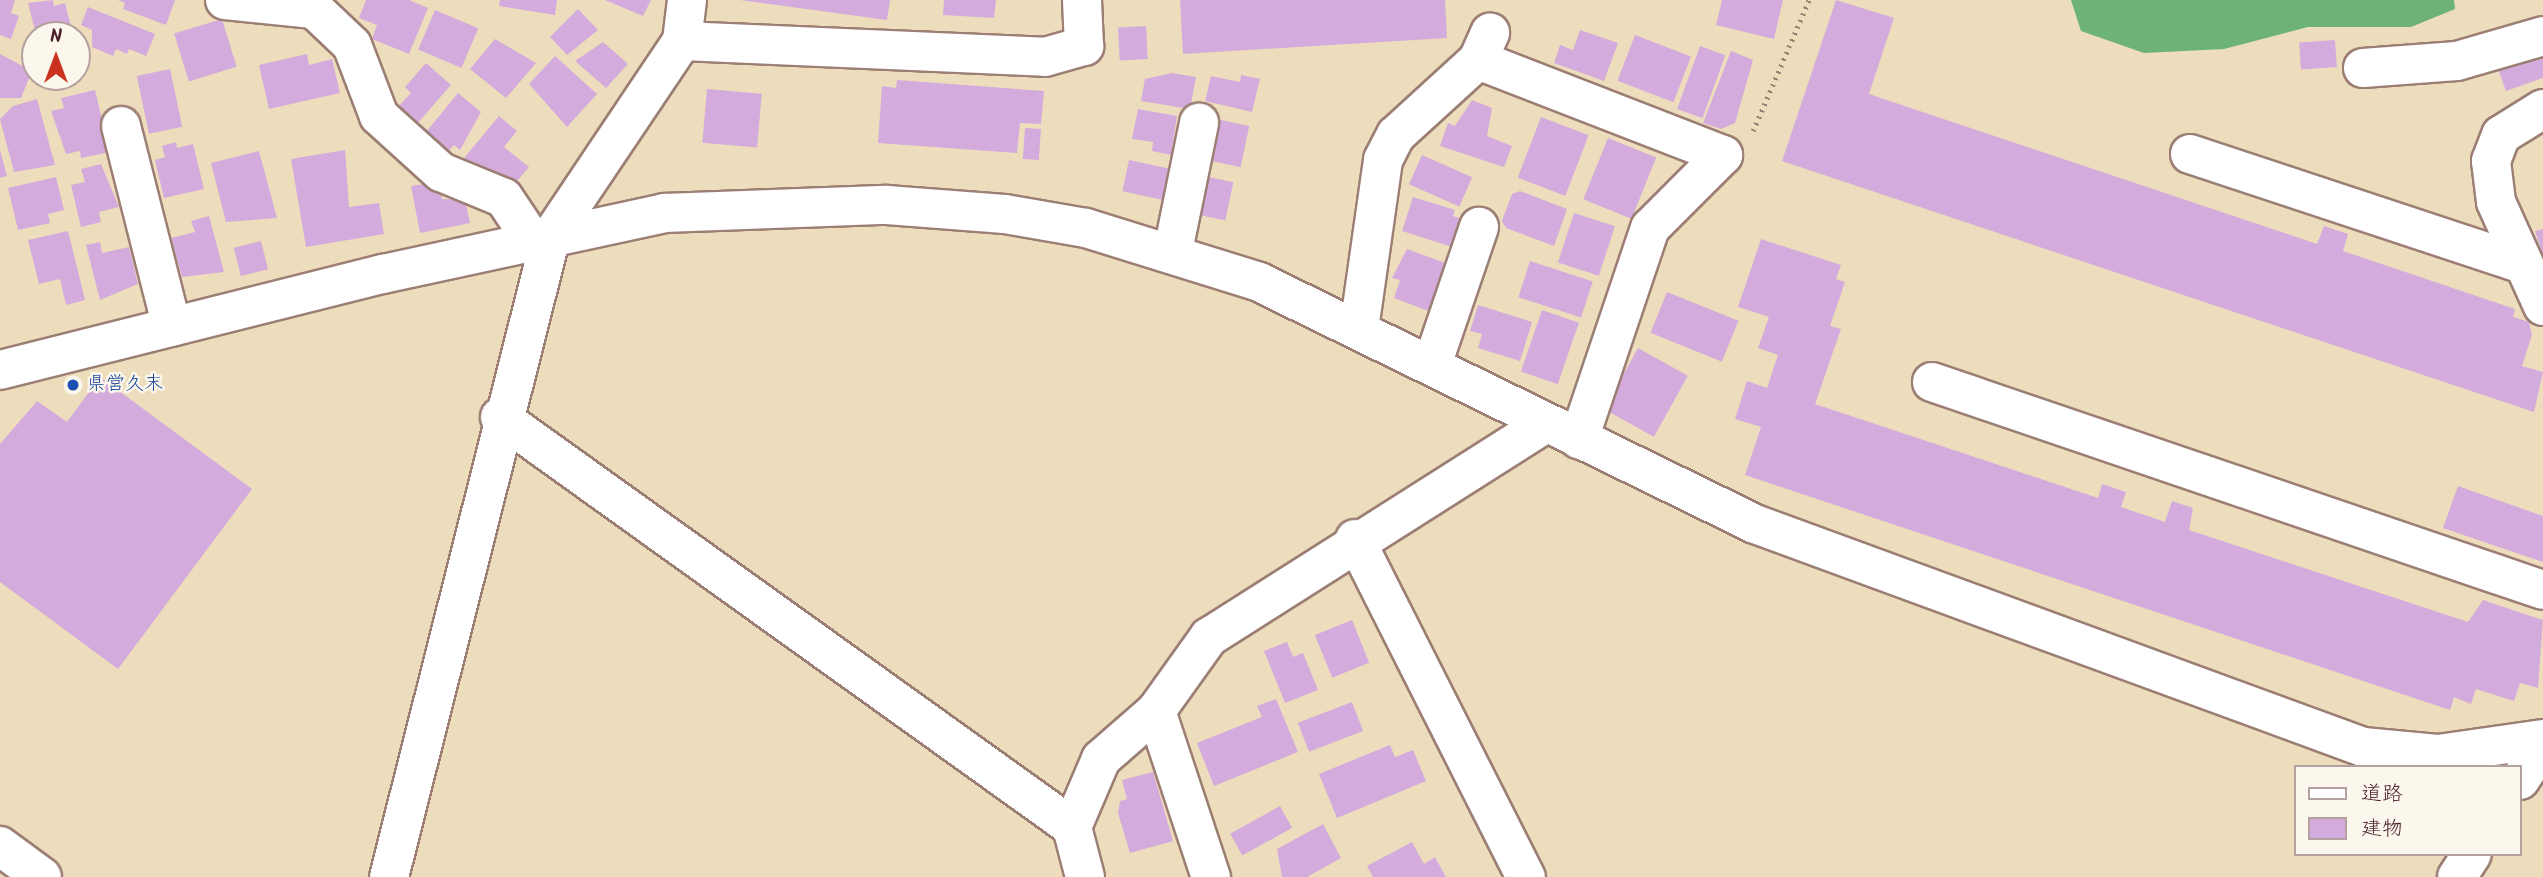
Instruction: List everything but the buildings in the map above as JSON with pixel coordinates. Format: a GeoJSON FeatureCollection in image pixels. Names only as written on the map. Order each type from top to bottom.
{"type":"FeatureCollection","features":[{"type":"Feature","properties":{"kind":"street"},"geometry":{"type":"LineString","coordinates":[[225,0],[314,9],[352,45],[379,116],[441,172],[504,198],[541,238]]}},
{"type":"Feature","properties":{"kind":"street"},"geometry":{"type":"LineString","coordinates":[[389,877],[541,238],[682,41],[687,0]]}},
{"type":"Feature","properties":{"kind":"street"},"geometry":{"type":"LineString","coordinates":[[682,41],[1045,57],[1084,46],[1082,0]]}},
{"type":"Feature","properties":{"kind":"street"},"geometry":{"type":"LineString","coordinates":[[2363,68],[2457,61],[2543,36]]}},
{"type":"Feature","properties":{"kind":"street"},"geometry":{"type":"LineString","coordinates":[[1085,877],[1072,827],[1101,759],[1156,711],[1209,637],[1355,539],[1562,431],[1650,228],[1723,155],[1484,46],[1396,135],[1383,160],[1359,329]]}},
{"type":"Feature","properties":{"kind":"street"},"geometry":{"type":"LineString","coordinates":[[2543,109],[2501,135],[2491,161],[2496,202],[2543,306]]}},
{"type":"Feature","properties":{"kind":"street"},"geometry":{"type":"LineString","coordinates":[[1173,251],[1199,123]]}},
{"type":"Feature","properties":{"kind":"street"},"geometry":{"type":"LineString","coordinates":[[121,125],[172,327]]}},
{"type":"Feature","properties":{"kind":"street"},"geometry":{"type":"LineString","coordinates":[[2190,154],[2523,264]]}},
{"type":"Feature","properties":{"kind":"street"},"geometry":{"type":"LineString","coordinates":[[0,370],[541,238],[664,213],[887,205],[1005,214],[1173,251],[1359,329],[1755,524],[1877,572],[2363,747],[2438,754],[2543,739]]}},
{"type":"Feature","properties":{"kind":"street"},"geometry":{"type":"LineString","coordinates":[[1432,365],[1479,227]]}},
{"type":"Feature","properties":{"kind":"street"},"geometry":{"type":"LineString","coordinates":[[1931,382],[2543,590]]}},
{"type":"Feature","properties":{"kind":"street"},"geometry":{"type":"LineString","coordinates":[[500,417],[1072,827]]}},
{"type":"Feature","properties":{"kind":"street"},"geometry":{"type":"LineString","coordinates":[[1355,539],[1526,877]]}},
{"type":"Feature","properties":{"kind":"street"},"geometry":{"type":"LineString","coordinates":[[1156,711],[1211,877]]}},
{"type":"Feature","properties":{"kind":"street"},"geometry":{"type":"LineString","coordinates":[[2522,777],[2543,745]]}},
{"type":"Feature","properties":{"kind":"street"},"geometry":{"type":"LineString","coordinates":[[0,846],[42,877]]}},
{"type":"Feature","properties":{"kind":"street"},"geometry":{"type":"LineString","coordinates":[[2457,877],[2471,856]]}},
{"type":"Feature","properties":{"kind":"path"},"geometry":{"type":"LineString","coordinates":[[1762,116],[1809,0]]}},
{"type":"Feature","properties":{"kind":"green space"},"geometry":{"type":"Polygon","coordinates":[[[2071,0],[2454,0],[2455,9],[2411,27],[2308,27],[2224,49],[2144,53],[2081,31],[2071,0]]]}},
{"type":"Feature","properties":{"kind":"place","name":"県営久末"},"geometry":{"type":"Point","coordinates":[73,385]}}]}
